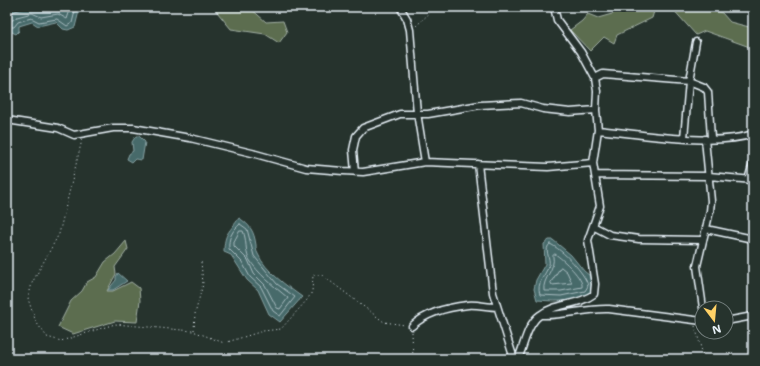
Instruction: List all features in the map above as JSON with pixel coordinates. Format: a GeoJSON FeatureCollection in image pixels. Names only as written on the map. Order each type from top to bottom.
{"type":"FeatureCollection","features":[{"type":"Feature","properties":{"kind":"street"},"geometry":{"type":"LineString","coordinates":[[400,7],[407,19],[410,30],[417,113],[425,162]]}},
{"type":"Feature","properties":{"kind":"street"},"geometry":{"type":"LineString","coordinates":[[518,359],[531,327],[540,315],[586,300],[594,294],[596,284],[588,240],[600,206],[593,163],[598,130],[596,110],[597,91],[595,78],[581,52],[558,20],[554,7]]}},
{"type":"Feature","properties":{"kind":"street"},"geometry":{"type":"LineString","coordinates":[[684,138],[689,81],[696,42]]}},
{"type":"Feature","properties":{"kind":"street"},"geometry":{"type":"LineString","coordinates":[[595,78],[603,74],[689,81],[704,87],[708,92],[709,176],[711,201],[697,266],[702,300]]}},
{"type":"Feature","properties":{"kind":"street"},"geometry":{"type":"LineString","coordinates":[[354,172],[353,150],[356,136],[363,128],[400,114],[428,114],[480,105],[521,103],[543,109],[570,112],[596,110]]}},
{"type":"Feature","properties":{"kind":"street"},"geometry":{"type":"LineString","coordinates":[[7,120],[58,128],[74,135],[113,128],[133,128],[213,144],[306,168],[354,172],[425,162],[548,167],[593,163]]}},
{"type":"Feature","properties":{"kind":"street"},"geometry":{"type":"LineString","coordinates":[[598,130],[708,139],[731,138],[753,134]]}},
{"type":"Feature","properties":{"kind":"street"},"geometry":{"type":"LineString","coordinates":[[595,175],[709,176],[751,180],[753,163]]}},
{"type":"Feature","properties":{"kind":"street"},"geometry":{"type":"LineString","coordinates":[[478,164],[490,277],[497,307],[514,359]]}},
{"type":"Feature","properties":{"kind":"street"},"geometry":{"type":"LineString","coordinates":[[593,226],[610,235],[652,239],[702,240]]}},
{"type":"Feature","properties":{"kind":"street"},"geometry":{"type":"LineString","coordinates":[[706,229],[753,239]]}},
{"type":"Feature","properties":{"kind":"street"},"geometry":{"type":"LineString","coordinates":[[412,326],[420,319],[432,313],[468,305],[497,307]]}},
{"type":"Feature","properties":{"kind":"street"},"geometry":{"type":"LineString","coordinates":[[540,315],[550,316],[594,309],[609,309],[694,320]]}},
{"type":"Feature","properties":{"kind":"street"},"geometry":{"type":"LineString","coordinates":[[734,320],[753,316]]}},
{"type":"Feature","properties":{"kind":"path"},"geometry":{"type":"LineString","coordinates":[[410,30],[436,7]]}},
{"type":"Feature","properties":{"kind":"path"},"geometry":{"type":"LineString","coordinates":[[84,134],[59,234],[32,283],[28,299],[36,322],[47,337],[61,341],[115,324],[193,331],[224,343],[262,331],[282,329],[312,292],[313,276],[322,275],[384,322],[412,326],[413,359]]}},
{"type":"Feature","properties":{"kind":"path"},"geometry":{"type":"LineString","coordinates":[[193,331],[195,314],[203,284],[200,262]]}},
{"type":"Feature","properties":{"kind":"path"},"geometry":{"type":"LineString","coordinates":[[699,340],[704,359]]}},
{"type":"Feature","properties":{"kind":"green space"},"geometry":{"type":"Polygon","coordinates":[[[213,7],[249,7],[266,22],[283,21],[287,32],[279,43],[265,34],[231,29],[213,7]]]}},
{"type":"Feature","properties":{"kind":"green space"},"geometry":{"type":"Polygon","coordinates":[[[624,7],[655,8],[652,18],[617,35],[614,43],[604,37],[590,51],[570,30],[582,21],[588,14],[598,18],[612,14],[624,7]]]}},
{"type":"Feature","properties":{"kind":"green space"},"geometry":{"type":"Polygon","coordinates":[[[671,7],[710,7],[722,13],[730,22],[753,28],[753,51],[747,46],[705,31],[696,35],[671,7]]]}},
{"type":"Feature","properties":{"kind":"green space"},"geometry":{"type":"Polygon","coordinates":[[[126,241],[128,249],[115,267],[116,274],[107,291],[113,291],[131,282],[139,288],[140,301],[137,322],[115,321],[73,334],[58,327],[71,301],[82,291],[87,282],[96,277],[105,262],[115,254],[126,241]]]}},
{"type":"Feature","properties":{"kind":"water"},"geometry":{"type":"Polygon","coordinates":[[[10,7],[80,7],[75,27],[68,30],[63,29],[56,22],[38,26],[32,22],[19,26],[19,31],[16,34],[7,31],[7,10],[10,7]]]}},
{"type":"Feature","properties":{"kind":"water"},"geometry":{"type":"Polygon","coordinates":[[[136,136],[139,136],[145,142],[142,160],[135,159],[132,162],[127,159],[129,154],[133,151],[132,142],[136,136]]]}},
{"type":"Feature","properties":{"kind":"water"},"geometry":{"type":"Polygon","coordinates":[[[239,218],[251,229],[257,252],[261,260],[277,278],[302,297],[280,322],[269,314],[258,290],[247,280],[231,255],[224,252],[226,236],[239,218]]]}},
{"type":"Feature","properties":{"kind":"water"},"geometry":{"type":"Polygon","coordinates":[[[549,240],[553,240],[571,255],[590,276],[592,290],[581,298],[566,301],[537,300],[534,289],[536,280],[545,264],[544,244],[549,240]]]}},
{"type":"Feature","properties":{"kind":"water"},"geometry":{"type":"Polygon","coordinates":[[[118,273],[127,281],[113,290],[108,290],[116,280],[118,273]]]}}]}
